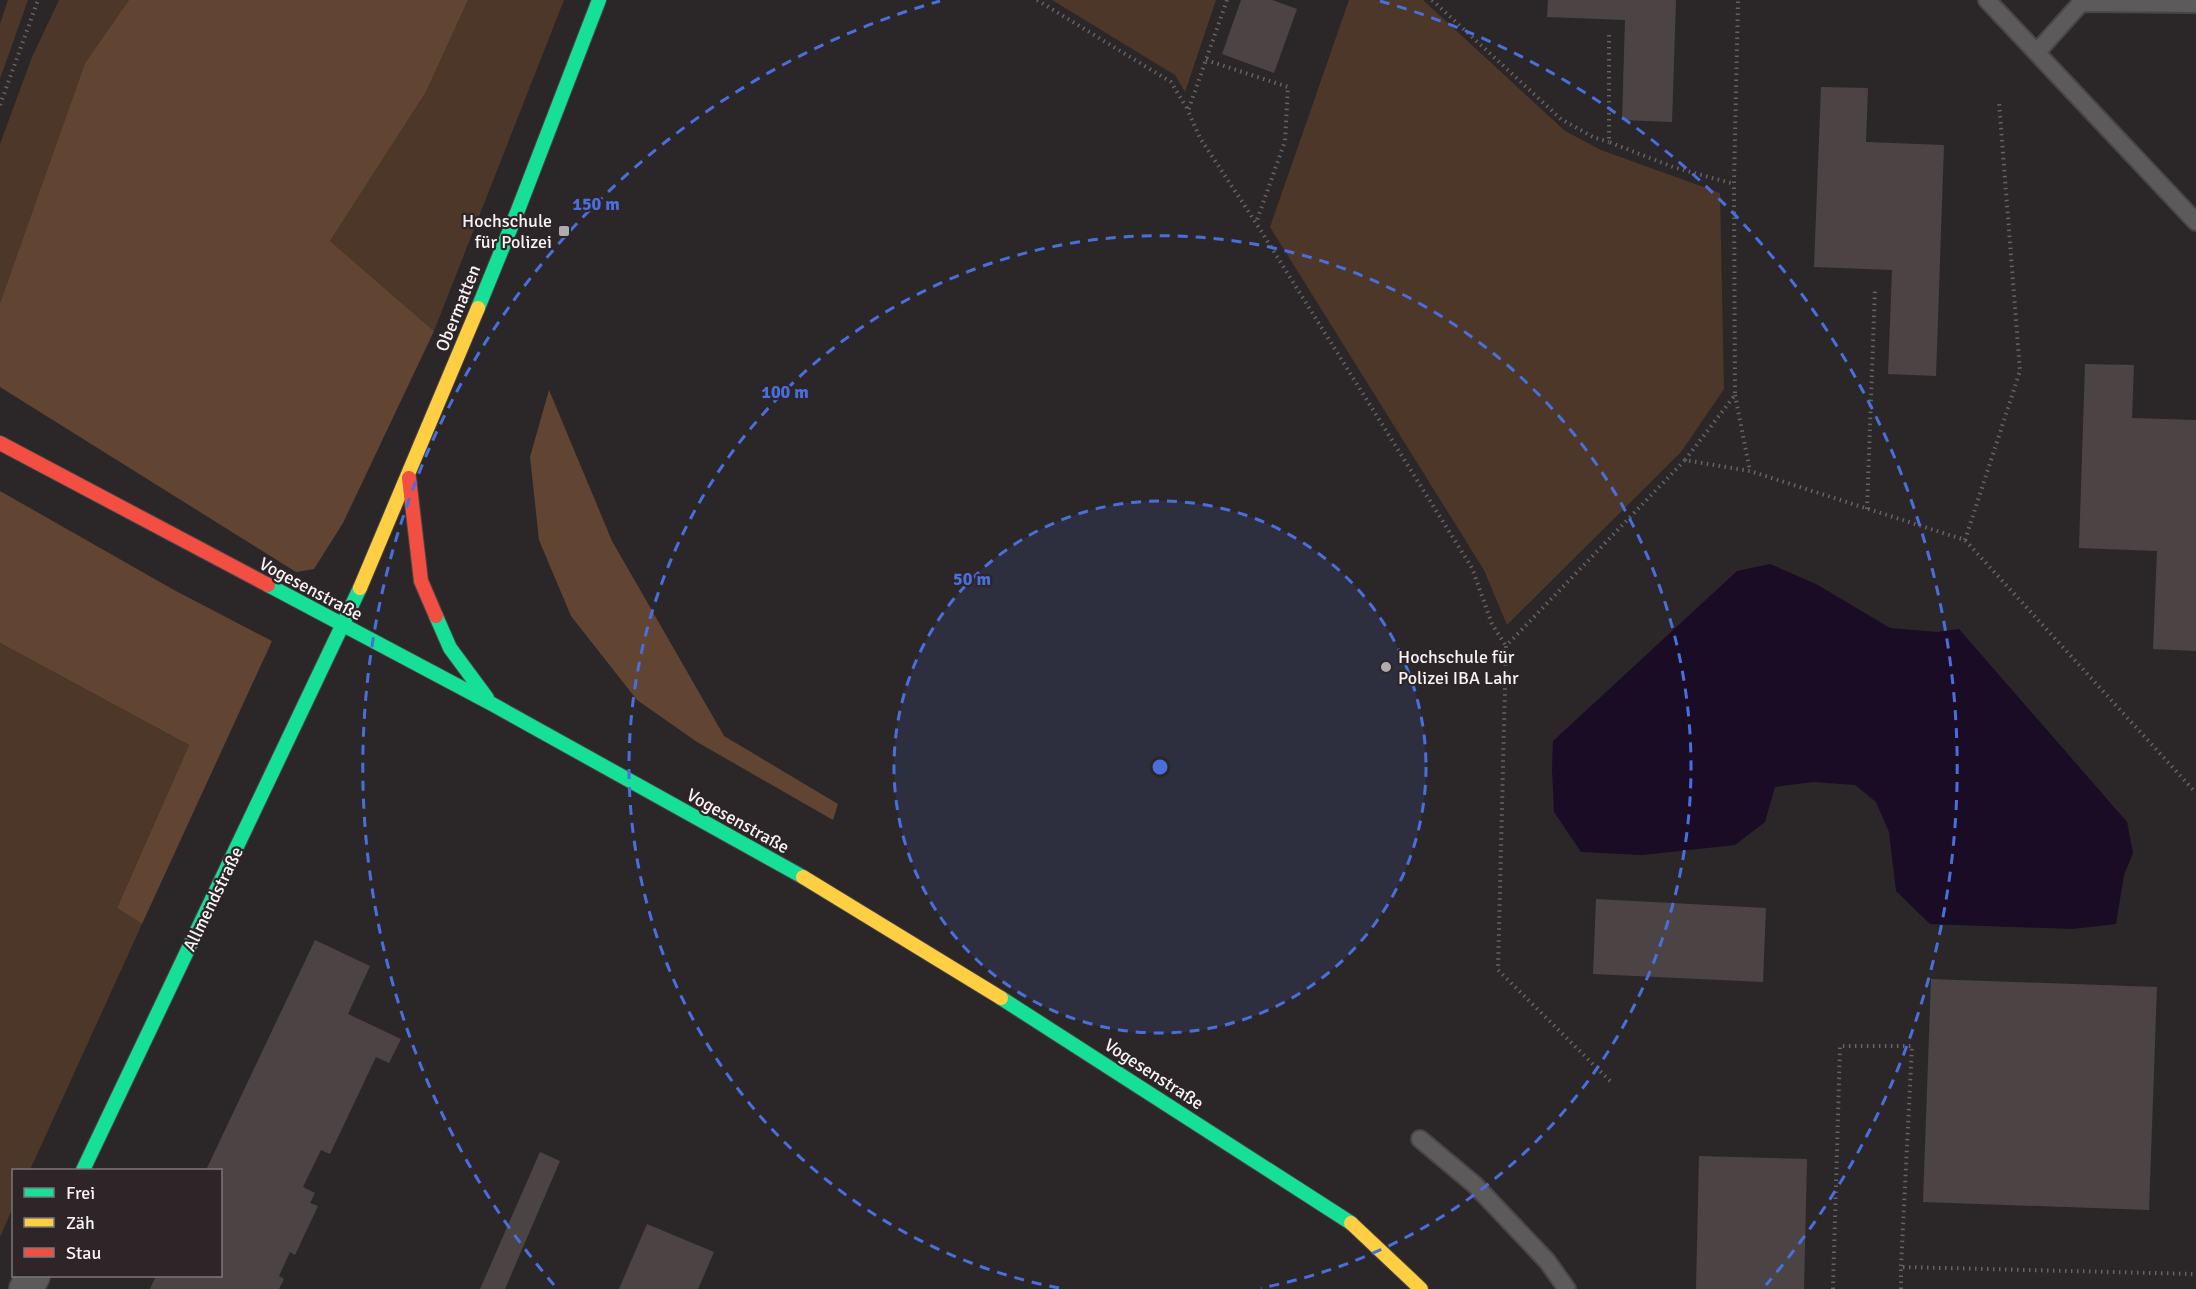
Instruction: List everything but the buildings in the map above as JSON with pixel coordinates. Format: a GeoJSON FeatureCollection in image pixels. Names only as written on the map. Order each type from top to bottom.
{"type":"FeatureCollection","features":[{"type":"Feature","properties":{"kind":"street","name":"Obermatten"},"geometry":{"type":"LineString","coordinates":[[343,627],[409,475],[518,210],[598,0]]}},
{"type":"Feature","properties":{"kind":"street","name":"Vogesenstraße"},"geometry":{"type":"LineString","coordinates":[[0,443],[343,627],[492,704],[831,893],[955,969],[1352,1222],[1421,1289]]}},
{"type":"Feature","properties":{"kind":"street"},"geometry":{"type":"LineString","coordinates":[[409,475],[421,581],[450,648],[492,704]]}},
{"type":"Feature","properties":{"kind":"street","name":"Allmendstraße"},"geometry":{"type":"LineString","coordinates":[[83,1169],[343,627]]}},
{"type":"Feature","properties":{"kind":"lane"},"geometry":{"type":"LineString","coordinates":[[1987,0],[2196,222]]}},
{"type":"Feature","properties":{"kind":"lane"},"geometry":{"type":"LineString","coordinates":[[2037,52],[2081,3],[2196,4]]}},
{"type":"Feature","properties":{"kind":"lane"},"geometry":{"type":"LineString","coordinates":[[1420,1139],[1475,1185],[1547,1261],[1568,1289]]}},
{"type":"Feature","properties":{"kind":"path"},"geometry":{"type":"LineString","coordinates":[[0,105],[38,0]]}},
{"type":"Feature","properties":{"kind":"path"},"geometry":{"type":"LineString","coordinates":[[1037,0],[1172,82],[1200,138],[1472,567],[1492,624],[1506,646],[1498,970],[1610,1081]]}},
{"type":"Feature","properties":{"kind":"path"},"geometry":{"type":"LineString","coordinates":[[1188,111],[1227,0]]}},
{"type":"Feature","properties":{"kind":"path"},"geometry":{"type":"LineString","coordinates":[[1432,0],[1561,119],[1593,137],[1673,167],[1734,184]]}},
{"type":"Feature","properties":{"kind":"path"},"geometry":{"type":"LineString","coordinates":[[1738,0],[1734,184],[1735,395],[1750,471]]}},
{"type":"Feature","properties":{"kind":"path"},"geometry":{"type":"LineString","coordinates":[[1609,35],[1609,142]]}},
{"type":"Feature","properties":{"kind":"path"},"geometry":{"type":"LineString","coordinates":[[1206,60],[1288,87],[1284,141],[1256,223]]}},
{"type":"Feature","properties":{"kind":"path"},"geometry":{"type":"LineString","coordinates":[[1965,540],[2020,371],[1999,102]]}},
{"type":"Feature","properties":{"kind":"path"},"geometry":{"type":"LineString","coordinates":[[1867,509],[1875,289]]}},
{"type":"Feature","properties":{"kind":"path"},"geometry":{"type":"LineString","coordinates":[[1506,646],[1685,460],[1735,395]]}},
{"type":"Feature","properties":{"kind":"path"},"geometry":{"type":"LineString","coordinates":[[1685,460],[1750,471],[1965,540],[2196,793]]}},
{"type":"Feature","properties":{"kind":"path"},"geometry":{"type":"LineString","coordinates":[[1833,1289],[1840,1046],[1912,1046],[1901,1289]]}},
{"type":"Feature","properties":{"kind":"path"},"geometry":{"type":"LineString","coordinates":[[1901,1267],[2196,1274]]}},
{"type":"Feature","properties":{"kind":"shaded area"},"geometry":{"type":"Polygon","coordinates":[[[8,0],[28,0],[0,79],[0,24],[8,0]]]}},
{"type":"Feature","properties":{"kind":"shaded area"},"geometry":{"type":"Polygon","coordinates":[[[59,0],[129,0],[85,63],[0,303],[0,144],[32,57],[59,0]]]}},
{"type":"Feature","properties":{"kind":"shaded area"},"geometry":{"type":"Polygon","coordinates":[[[129,0],[468,0],[426,92],[330,241],[434,331],[343,523],[314,569],[296,572],[0,387],[0,303],[85,63],[129,0]]]}},
{"type":"Feature","properties":{"kind":"shaded area"},"geometry":{"type":"Polygon","coordinates":[[[468,0],[564,0],[434,331],[330,241],[426,92],[468,0]]]}},
{"type":"Feature","properties":{"kind":"shaded area"},"geometry":{"type":"Polygon","coordinates":[[[1052,0],[1216,0],[1185,92],[1175,75],[1052,0]]]}},
{"type":"Feature","properties":{"kind":"shaded area"},"geometry":{"type":"Polygon","coordinates":[[[1349,0],[1423,0],[1565,131],[1601,150],[1720,193],[1724,389],[1681,452],[1507,625],[1484,570],[1270,227],[1349,0]]]}},
{"type":"Feature","properties":{"kind":"shaded area"},"geometry":{"type":"Polygon","coordinates":[[[549,390],[612,541],[724,736],[838,804],[833,820],[697,742],[637,700],[571,616],[539,540],[530,457],[549,390]]]}},
{"type":"Feature","properties":{"kind":"shaded area"},"geometry":{"type":"Polygon","coordinates":[[[0,491],[174,590],[272,641],[142,924],[117,908],[189,745],[0,643],[0,491]]]}},
{"type":"Feature","properties":{"kind":"shaded area"},"geometry":{"type":"Polygon","coordinates":[[[1770,564],[1816,584],[1890,628],[1937,632],[1959,629],[2127,822],[2133,853],[2124,875],[2116,924],[2072,929],[1930,924],[1896,891],[1889,832],[1876,802],[1855,785],[1813,782],[1775,787],[1765,822],[1735,845],[1643,855],[1581,852],[1554,812],[1553,741],[1737,571],[1770,564]]]}},
{"type":"Feature","properties":{"kind":"shaded area"},"geometry":{"type":"Polygon","coordinates":[[[0,643],[189,745],[117,908],[142,924],[30,1169],[12,1169],[12,1209],[0,1237],[0,643]]]}},
{"type":"Feature","properties":{"kind":"traffic: fast"},"geometry":{"type":"LineString","coordinates":[[478,308],[599,0]]}},
{"type":"Feature","properties":{"kind":"traffic: fast"},"geometry":{"type":"LineString","coordinates":[[268,585],[492,704],[803,877]]}},
{"type":"Feature","properties":{"kind":"traffic: fast"},"geometry":{"type":"LineString","coordinates":[[83,1169],[360,588]]}},
{"type":"Feature","properties":{"kind":"traffic: fast"},"geometry":{"type":"LineString","coordinates":[[436,616],[450,648],[487,698]]}},
{"type":"Feature","properties":{"kind":"traffic: fast"},"geometry":{"type":"LineString","coordinates":[[1001,998],[1351,1223]]}},
{"type":"Feature","properties":{"kind":"traffic: slow"},"geometry":{"type":"LineString","coordinates":[[360,588],[478,308]]}},
{"type":"Feature","properties":{"kind":"traffic: slow"},"geometry":{"type":"LineString","coordinates":[[803,877],[1001,998]]}},
{"type":"Feature","properties":{"kind":"traffic: slow"},"geometry":{"type":"LineString","coordinates":[[1351,1223],[1421,1289]]}},
{"type":"Feature","properties":{"kind":"traffic: jam"},"geometry":{"type":"LineString","coordinates":[[0,443],[268,585]]}},
{"type":"Feature","properties":{"kind":"traffic: jam"},"geometry":{"type":"LineString","coordinates":[[409,478],[421,581],[436,616]]}},
{"type":"Feature","properties":{"kind":"place","name":"Hochschule für Polizei"},"geometry":{"type":"Point","coordinates":[564,231]}},
{"type":"Feature","properties":{"kind":"place","name":"Hochschule für Polizei IBA Lahr"},"geometry":{"type":"Point","coordinates":[1386,667]}}]}
